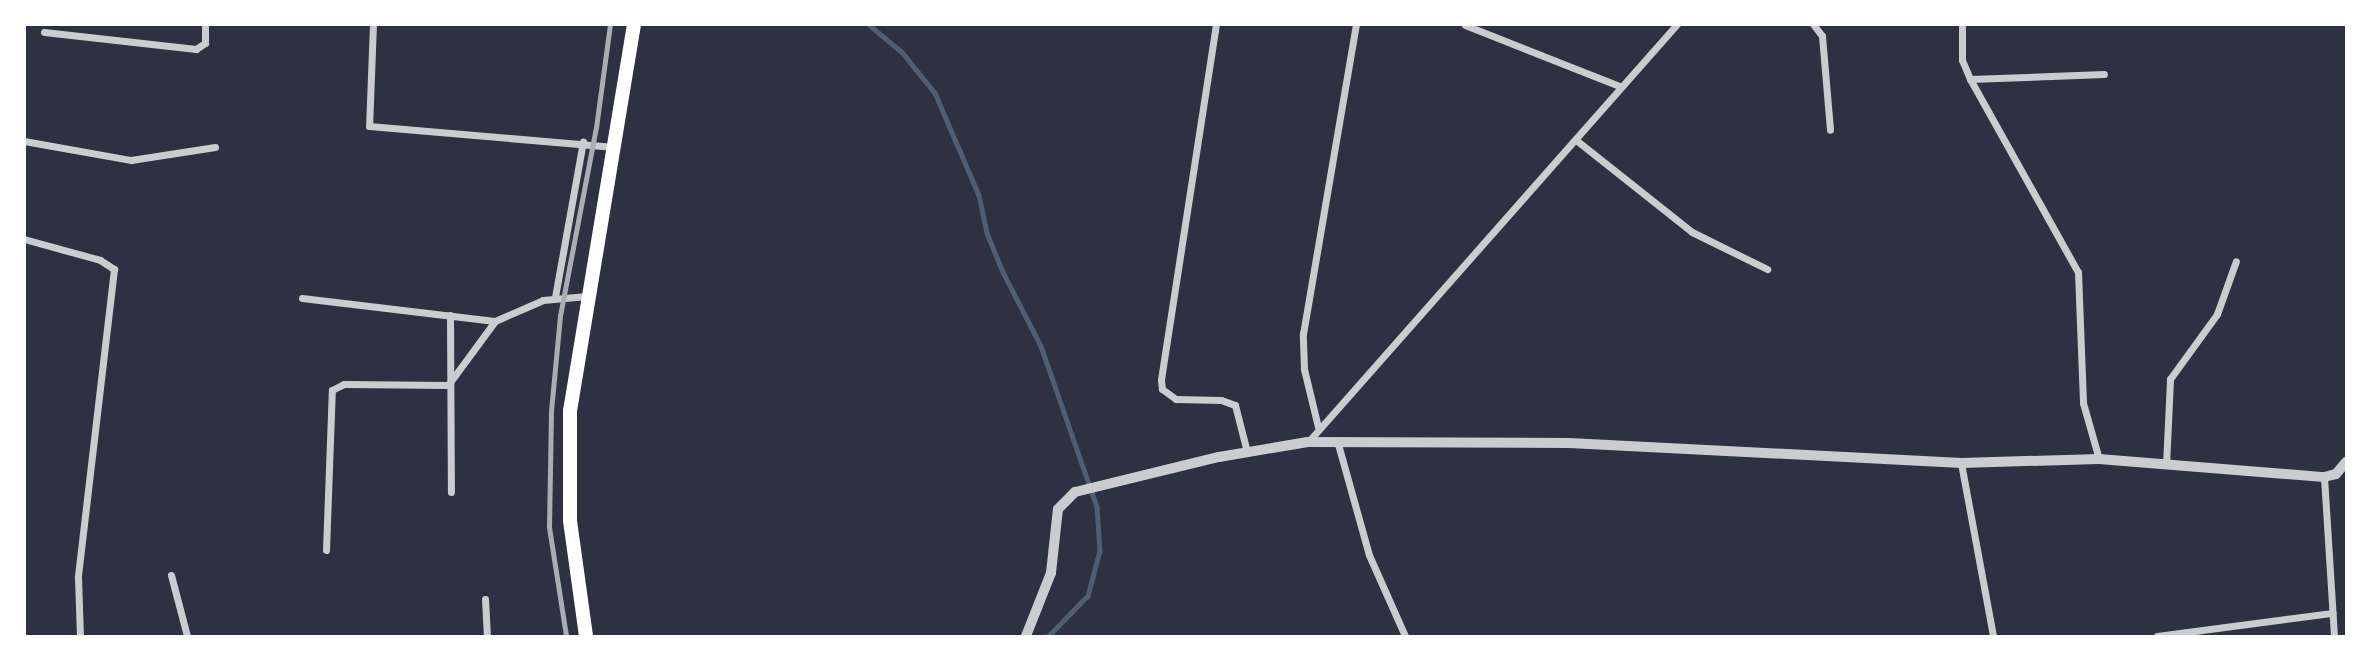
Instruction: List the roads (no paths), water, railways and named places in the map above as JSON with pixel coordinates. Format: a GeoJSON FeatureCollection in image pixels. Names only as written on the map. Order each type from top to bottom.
{"type":"FeatureCollection","features":[{"type":"Feature","properties":{"kind":"highway"},"geometry":{"type":"LineString","coordinates":[[586,636],[567,460],[587,296],[634,24]]}},
{"type":"Feature","properties":{"kind":"street"},"geometry":{"type":"LineString","coordinates":[[44,32],[196,49],[205,43],[205,24]]}},
{"type":"Feature","properties":{"kind":"street"},"geometry":{"type":"LineString","coordinates":[[373,24],[369,125],[583,142],[614,147]]}},
{"type":"Feature","properties":{"kind":"street"},"geometry":{"type":"LineString","coordinates":[[1216,24],[1161,380],[1162,389],[1176,399],[1220,400],[1235,405],[1247,452]]}},
{"type":"Feature","properties":{"kind":"street"},"geometry":{"type":"LineString","coordinates":[[1318,427],[1304,369],[1303,334],[1356,24]]}},
{"type":"Feature","properties":{"kind":"street"},"geometry":{"type":"LineString","coordinates":[[1308,442],[1318,427],[1576,140],[1619,86],[1677,24]]}},
{"type":"Feature","properties":{"kind":"street"},"geometry":{"type":"LineString","coordinates":[[1813,24],[1822,36],[1830,130]]}},
{"type":"Feature","properties":{"kind":"street"},"geometry":{"type":"LineString","coordinates":[[1962,24],[1962,60],[1970,79],[2078,272],[2083,403],[2099,459]]}},
{"type":"Feature","properties":{"kind":"street"},"geometry":{"type":"LineString","coordinates":[[1465,25],[1619,86]]}},
{"type":"Feature","properties":{"kind":"street"},"geometry":{"type":"LineString","coordinates":[[1970,79],[2105,74]]}},
{"type":"Feature","properties":{"kind":"street"},"geometry":{"type":"LineString","coordinates":[[1576,140],[1692,232],[1767,270]]}},
{"type":"Feature","properties":{"kind":"street"},"geometry":{"type":"LineString","coordinates":[[24,141],[131,160],[215,147]]}},
{"type":"Feature","properties":{"kind":"street"},"geometry":{"type":"LineString","coordinates":[[555,297],[583,142]]}},
{"type":"Feature","properties":{"kind":"street"},"geometry":{"type":"LineString","coordinates":[[24,239],[114,269],[78,577],[80,636]]}},
{"type":"Feature","properties":{"kind":"street"},"geometry":{"type":"LineString","coordinates":[[2166,465],[2169,379],[2217,314],[2236,261]]}},
{"type":"Feature","properties":{"kind":"street"},"geometry":{"type":"LineString","coordinates":[[302,298],[495,321],[555,297],[587,296]]}},
{"type":"Feature","properties":{"kind":"street"},"geometry":{"type":"LineString","coordinates":[[450,316],[448,385],[451,492]]}},
{"type":"Feature","properties":{"kind":"street"},"geometry":{"type":"LineString","coordinates":[[448,385],[495,321]]}},
{"type":"Feature","properties":{"kind":"street"},"geometry":{"type":"LineString","coordinates":[[326,550],[332,390],[344,384],[448,385]]}},
{"type":"Feature","properties":{"kind":"street"},"geometry":{"type":"LineString","coordinates":[[1026,636],[1051,573],[1058,509],[1075,492],[1110,481],[1308,442],[1569,443],[1961,463],[2099,459],[2324,477],[2336,474],[2347,462]]}},
{"type":"Feature","properties":{"kind":"street"},"geometry":{"type":"LineString","coordinates":[[1338,444],[1368,555],[1405,636]]}},
{"type":"Feature","properties":{"kind":"street"},"geometry":{"type":"LineString","coordinates":[[1961,463],[1993,636]]}},
{"type":"Feature","properties":{"kind":"street"},"geometry":{"type":"LineString","coordinates":[[2324,477],[2334,636]]}},
{"type":"Feature","properties":{"kind":"street"},"geometry":{"type":"LineString","coordinates":[[171,575],[187,636]]}},
{"type":"Feature","properties":{"kind":"street"},"geometry":{"type":"LineString","coordinates":[[485,599],[487,636]]}},
{"type":"Feature","properties":{"kind":"street"},"geometry":{"type":"LineString","coordinates":[[2157,636],[2332,613]]}},
{"type":"Feature","properties":{"kind":"waterway"},"geometry":{"type":"LineString","coordinates":[[868,24],[902,52],[935,93],[979,195],[987,233],[1003,272],[1041,346],[1097,507],[1100,551],[1088,596],[1049,636]]}},
{"type":"Feature","properties":{"kind":"railway"},"geometry":{"type":"LineString","coordinates":[[566,636],[549,527],[551,411],[560,316],[596,128],[610,24]]}}]}
